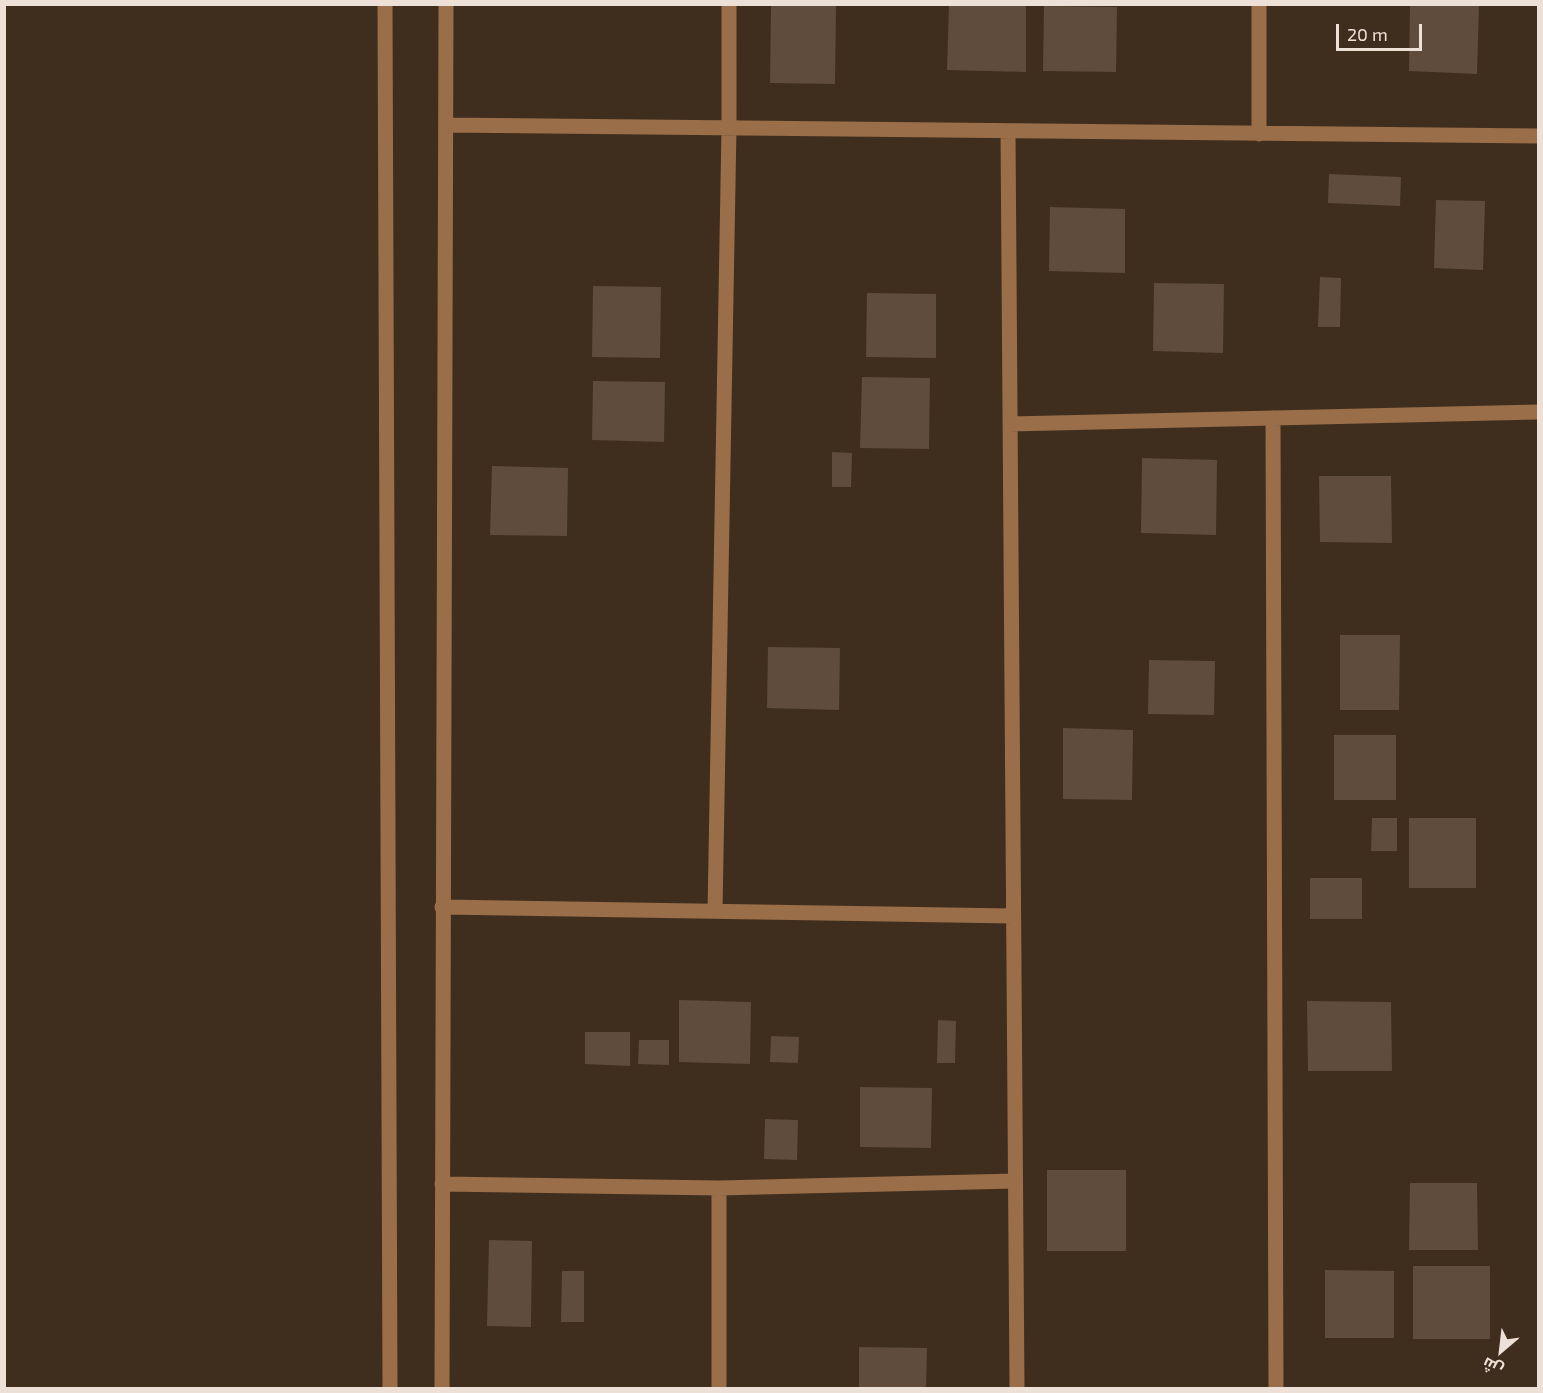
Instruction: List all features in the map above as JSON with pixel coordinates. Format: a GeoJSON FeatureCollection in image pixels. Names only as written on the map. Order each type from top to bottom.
{"type":"FeatureCollection","features":[{"type":"Feature","properties":{"kind":"street"},"geometry":{"type":"LineString","coordinates":[[385,4],[390,1389]]}},
{"type":"Feature","properties":{"kind":"street"},"geometry":{"type":"LineString","coordinates":[[442,1389],[446,4]]}},
{"type":"Feature","properties":{"kind":"street"},"geometry":{"type":"LineString","coordinates":[[715,911],[729,128],[729,4]]}},
{"type":"Feature","properties":{"kind":"street"},"geometry":{"type":"LineString","coordinates":[[1259,4],[1259,134]]}},
{"type":"Feature","properties":{"kind":"street"},"geometry":{"type":"LineString","coordinates":[[446,125],[1539,136]]}},
{"type":"Feature","properties":{"kind":"street"},"geometry":{"type":"LineString","coordinates":[[1008,131],[1017,1389]]}},
{"type":"Feature","properties":{"kind":"street"},"geometry":{"type":"LineString","coordinates":[[1010,424],[1539,412]]}},
{"type":"Feature","properties":{"kind":"street"},"geometry":{"type":"LineString","coordinates":[[1273,418],[1276,1389]]}},
{"type":"Feature","properties":{"kind":"street"},"geometry":{"type":"LineString","coordinates":[[442,907],[1013,916]]}},
{"type":"Feature","properties":{"kind":"street"},"geometry":{"type":"LineString","coordinates":[[442,1184],[719,1188],[1015,1180]]}},
{"type":"Feature","properties":{"kind":"street"},"geometry":{"type":"LineString","coordinates":[[719,1188],[719,1389]]}},
{"type":"Feature","properties":{"kind":"building"},"geometry":{"type":"Polygon","coordinates":[[[771,4],[836,5],[835,84],[770,83],[771,4]]]}},
{"type":"Feature","properties":{"kind":"building"},"geometry":{"type":"Polygon","coordinates":[[[949,4],[1026,4],[1026,72],[947,70],[949,4]]]}},
{"type":"Feature","properties":{"kind":"building"},"geometry":{"type":"Polygon","coordinates":[[[1410,4],[1479,5],[1477,74],[1409,71],[1410,4]]]}},
{"type":"Feature","properties":{"kind":"building"},"geometry":{"type":"Polygon","coordinates":[[[1044,6],[1117,7],[1116,72],[1043,71],[1044,6]]]}},
{"type":"Feature","properties":{"kind":"building"},"geometry":{"type":"Polygon","coordinates":[[[1329,174],[1401,177],[1400,206],[1328,203],[1329,174]]]}},
{"type":"Feature","properties":{"kind":"building"},"geometry":{"type":"Polygon","coordinates":[[[1436,200],[1485,201],[1483,270],[1434,268],[1436,200]]]}},
{"type":"Feature","properties":{"kind":"building"},"geometry":{"type":"Polygon","coordinates":[[[1050,207],[1125,209],[1125,273],[1049,271],[1050,207]]]}},
{"type":"Feature","properties":{"kind":"building"},"geometry":{"type":"Polygon","coordinates":[[[1320,277],[1341,278],[1340,327],[1318,327],[1320,277]]]}},
{"type":"Feature","properties":{"kind":"building"},"geometry":{"type":"Polygon","coordinates":[[[1154,283],[1224,284],[1223,353],[1153,351],[1154,283]]]}},
{"type":"Feature","properties":{"kind":"building"},"geometry":{"type":"Polygon","coordinates":[[[593,286],[661,287],[660,358],[592,357],[593,286]]]}},
{"type":"Feature","properties":{"kind":"building"},"geometry":{"type":"Polygon","coordinates":[[[867,293],[936,294],[936,358],[866,357],[867,293]]]}},
{"type":"Feature","properties":{"kind":"building"},"geometry":{"type":"Polygon","coordinates":[[[862,377],[930,378],[929,449],[860,448],[862,377]]]}},
{"type":"Feature","properties":{"kind":"building"},"geometry":{"type":"Polygon","coordinates":[[[593,381],[665,382],[664,442],[592,440],[593,381]]]}},
{"type":"Feature","properties":{"kind":"building"},"geometry":{"type":"Polygon","coordinates":[[[832,452],[852,453],[851,487],[832,487],[832,452]]]}},
{"type":"Feature","properties":{"kind":"building"},"geometry":{"type":"Polygon","coordinates":[[[1142,458],[1217,460],[1216,535],[1141,533],[1142,458]]]}},
{"type":"Feature","properties":{"kind":"building"},"geometry":{"type":"Polygon","coordinates":[[[492,466],[568,468],[567,536],[490,535],[492,466]]]}},
{"type":"Feature","properties":{"kind":"building"},"geometry":{"type":"Polygon","coordinates":[[[1319,476],[1391,476],[1392,543],[1320,542],[1319,476]]]}},
{"type":"Feature","properties":{"kind":"building"},"geometry":{"type":"Polygon","coordinates":[[[1340,635],[1400,635],[1399,710],[1340,710],[1340,635]]]}},
{"type":"Feature","properties":{"kind":"building"},"geometry":{"type":"Polygon","coordinates":[[[768,647],[840,648],[839,710],[767,708],[768,647]]]}},
{"type":"Feature","properties":{"kind":"building"},"geometry":{"type":"Polygon","coordinates":[[[1149,660],[1215,661],[1214,715],[1148,714],[1149,660]]]}},
{"type":"Feature","properties":{"kind":"building"},"geometry":{"type":"Polygon","coordinates":[[[1063,728],[1133,730],[1132,800],[1063,799],[1063,728]]]}},
{"type":"Feature","properties":{"kind":"building"},"geometry":{"type":"Polygon","coordinates":[[[1334,735],[1396,735],[1396,800],[1334,800],[1334,735]]]}},
{"type":"Feature","properties":{"kind":"building"},"geometry":{"type":"Polygon","coordinates":[[[1372,818],[1397,818],[1397,851],[1371,851],[1372,818]]]}},
{"type":"Feature","properties":{"kind":"building"},"geometry":{"type":"Polygon","coordinates":[[[1409,818],[1476,818],[1476,888],[1409,888],[1409,818]]]}},
{"type":"Feature","properties":{"kind":"building"},"geometry":{"type":"Polygon","coordinates":[[[1310,878],[1362,878],[1362,919],[1310,919],[1310,878]]]}},
{"type":"Feature","properties":{"kind":"building"},"geometry":{"type":"Polygon","coordinates":[[[679,1000],[751,1002],[750,1064],[679,1062],[679,1000]]]}},
{"type":"Feature","properties":{"kind":"building"},"geometry":{"type":"Polygon","coordinates":[[[1307,1001],[1391,1002],[1392,1071],[1308,1071],[1307,1001]]]}},
{"type":"Feature","properties":{"kind":"building"},"geometry":{"type":"Polygon","coordinates":[[[938,1020],[956,1021],[955,1063],[937,1063],[938,1020]]]}},
{"type":"Feature","properties":{"kind":"building"},"geometry":{"type":"Polygon","coordinates":[[[585,1032],[630,1032],[630,1066],[585,1064],[585,1032]]]}},
{"type":"Feature","properties":{"kind":"building"},"geometry":{"type":"Polygon","coordinates":[[[771,1036],[799,1037],[798,1063],[770,1062],[771,1036]]]}},
{"type":"Feature","properties":{"kind":"building"},"geometry":{"type":"Polygon","coordinates":[[[639,1040],[669,1040],[669,1065],[638,1064],[639,1040]]]}},
{"type":"Feature","properties":{"kind":"building"},"geometry":{"type":"Polygon","coordinates":[[[860,1087],[932,1088],[931,1148],[860,1147],[860,1087]]]}},
{"type":"Feature","properties":{"kind":"building"},"geometry":{"type":"Polygon","coordinates":[[[765,1119],[798,1120],[797,1160],[764,1159],[765,1119]]]}},
{"type":"Feature","properties":{"kind":"building"},"geometry":{"type":"Polygon","coordinates":[[[1047,1170],[1126,1170],[1126,1251],[1047,1251],[1047,1170]]]}},
{"type":"Feature","properties":{"kind":"building"},"geometry":{"type":"Polygon","coordinates":[[[1410,1183],[1477,1183],[1478,1250],[1409,1250],[1410,1183]]]}},
{"type":"Feature","properties":{"kind":"building"},"geometry":{"type":"Polygon","coordinates":[[[489,1240],[532,1241],[531,1327],[487,1326],[489,1240]]]}},
{"type":"Feature","properties":{"kind":"building"},"geometry":{"type":"Polygon","coordinates":[[[1413,1266],[1490,1266],[1490,1339],[1413,1339],[1413,1266]]]}},
{"type":"Feature","properties":{"kind":"building"},"geometry":{"type":"Polygon","coordinates":[[[1325,1270],[1394,1271],[1394,1338],[1325,1338],[1325,1270]]]}},
{"type":"Feature","properties":{"kind":"building"},"geometry":{"type":"Polygon","coordinates":[[[562,1271],[584,1271],[584,1322],[561,1322],[562,1271]]]}},
{"type":"Feature","properties":{"kind":"building"},"geometry":{"type":"Polygon","coordinates":[[[859,1347],[927,1348],[926,1388],[859,1388],[859,1347]]]}}]}
